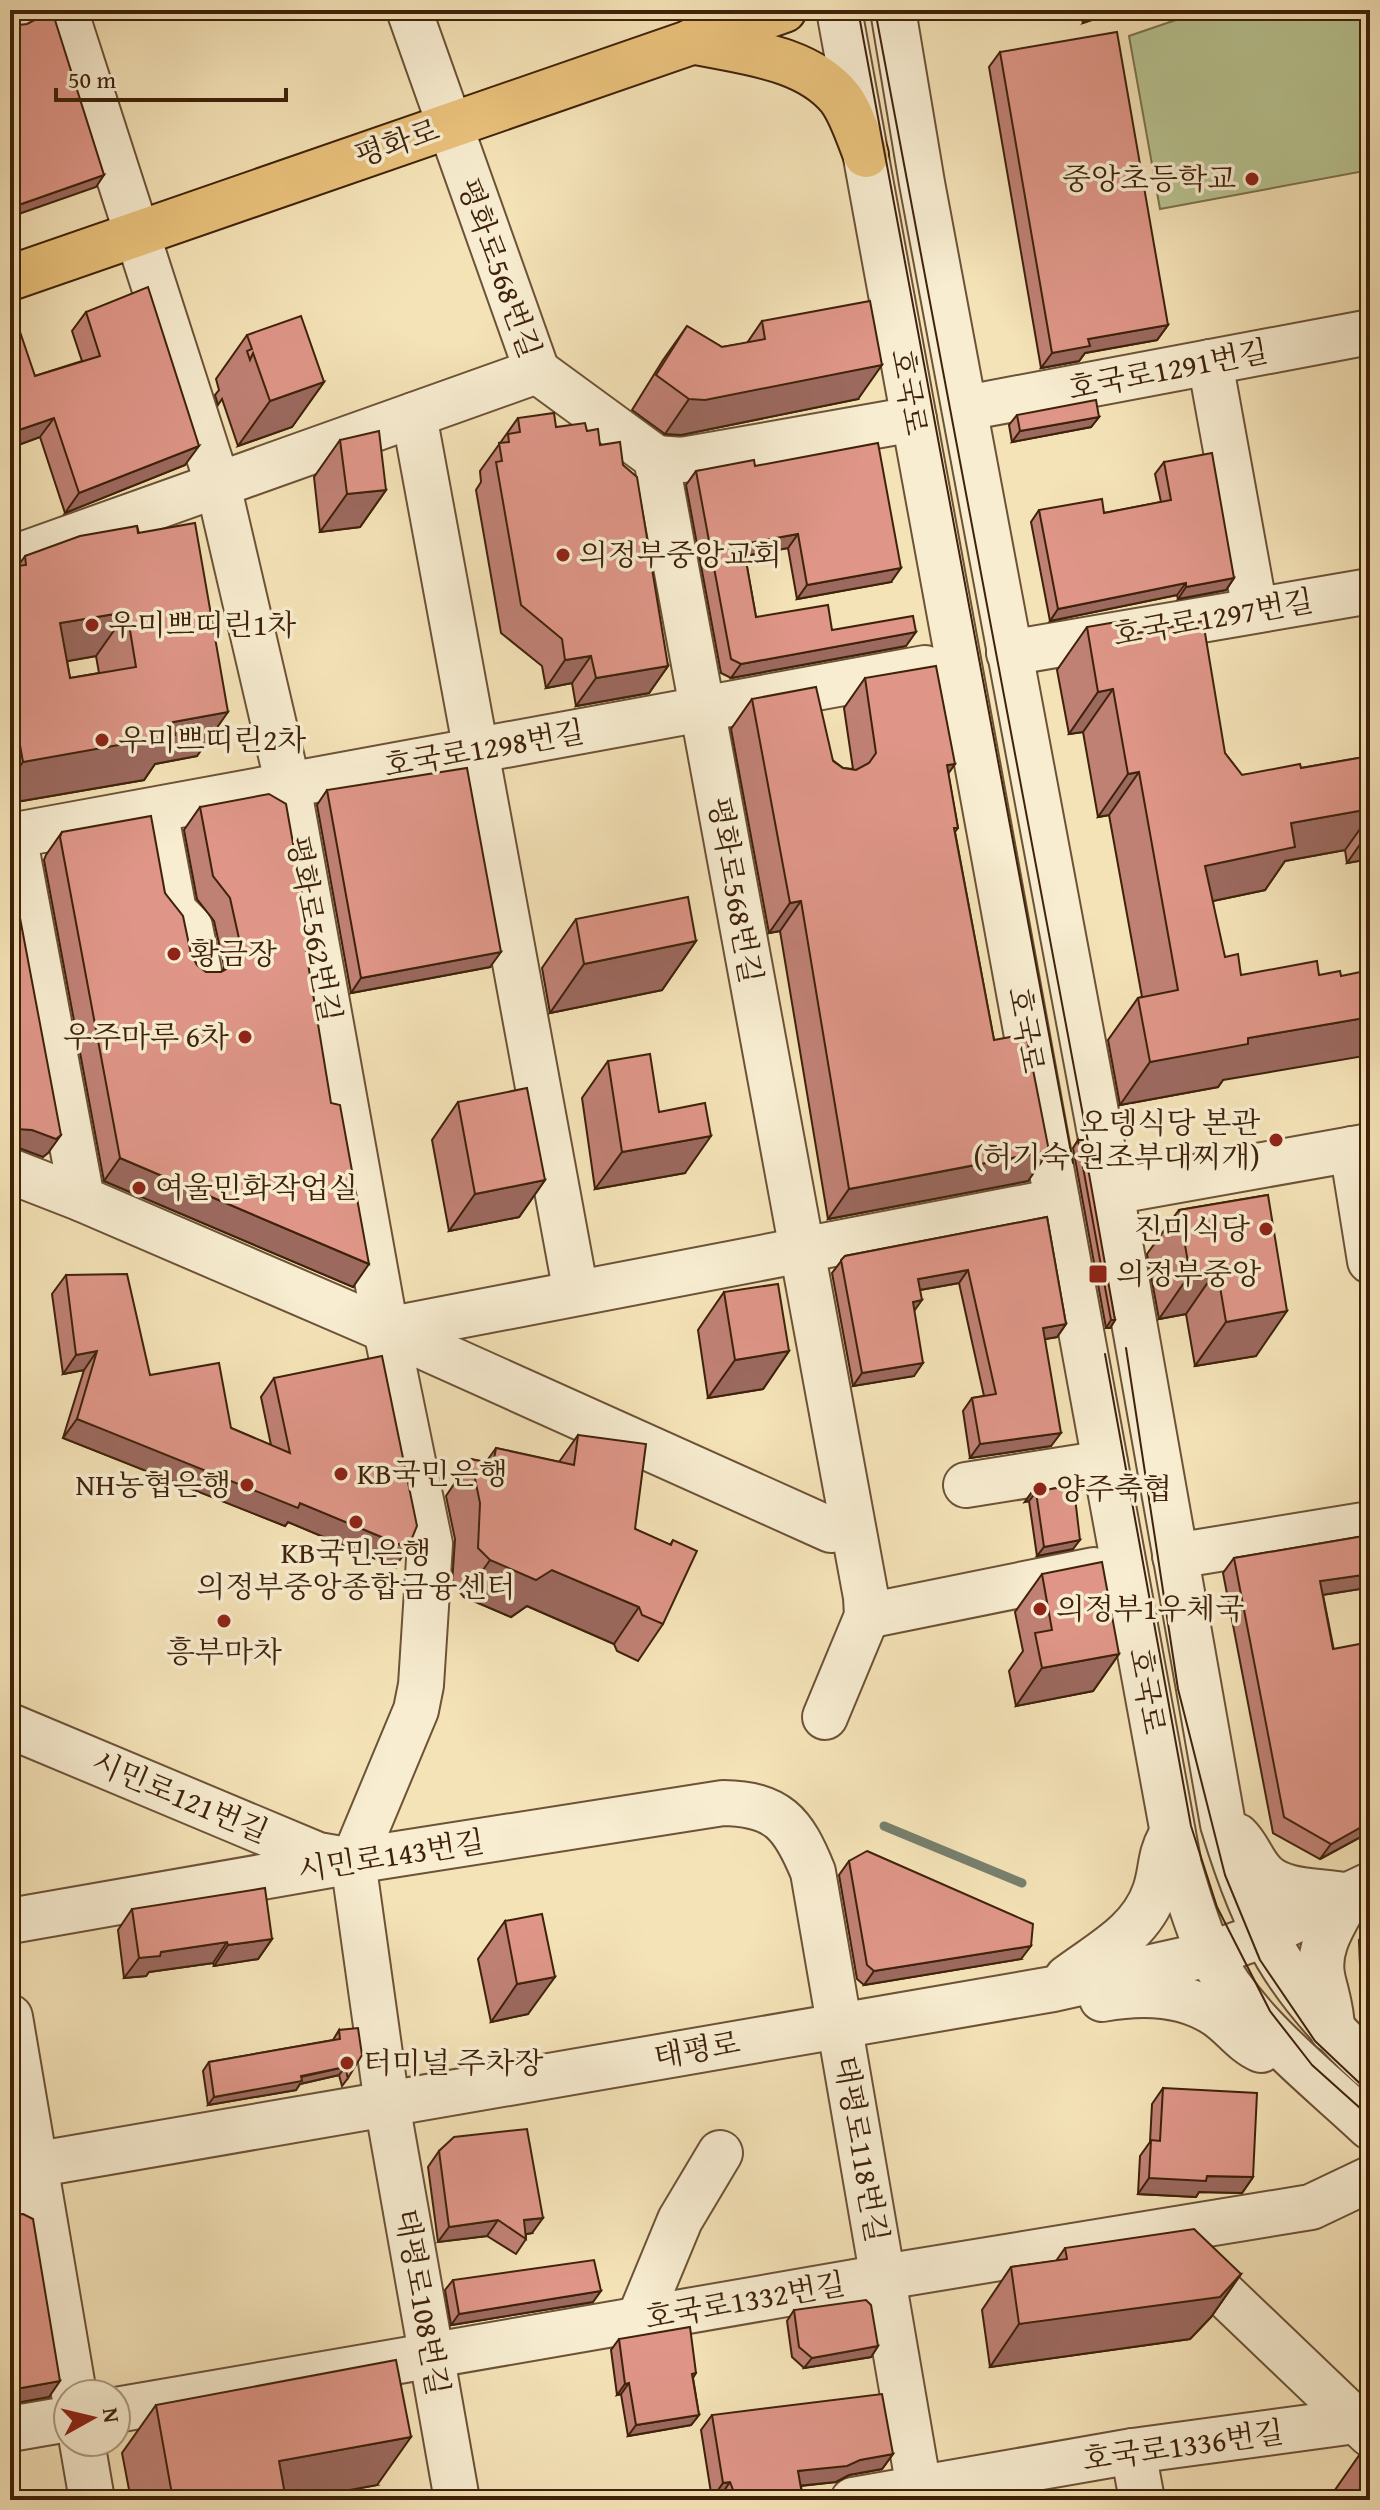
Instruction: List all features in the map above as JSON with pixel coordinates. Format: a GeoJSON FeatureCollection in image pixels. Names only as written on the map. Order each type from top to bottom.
{"type":"FeatureCollection","features":[{"type":"Feature","properties":{"kind":"main road","name":"평화로"},"geometry":{"type":"LineString","coordinates":[[10,278],[447,126],[705,26],[784,10]]}},
{"type":"Feature","properties":{"kind":"main road"},"geometry":{"type":"LineString","coordinates":[[705,26],[818,79],[846,108],[866,155]]}},
{"type":"Feature","properties":{"kind":"street"},"geometry":{"type":"LineString","coordinates":[[10,13],[18,10]]}},
{"type":"Feature","properties":{"kind":"street","name":"평화로562번길"},"geometry":{"type":"LineString","coordinates":[[65,10],[218,485],[288,785],[386,1330],[430,1544],[421,1685],[416,1710],[353,1861]]}},
{"type":"Feature","properties":{"kind":"street","name":"평화로568번길"},"geometry":{"type":"LineString","coordinates":[[409,10],[447,126],[537,371],[656,458],[867,1616]]}},
{"type":"Feature","properties":{"kind":"street","name":"호국로"},"geometry":{"type":"LineString","coordinates":[[839,10],[1173,1833],[1193,1912],[1210,1954],[1256,2018],[1370,2127]]}},
{"type":"Feature","properties":{"kind":"street","name":"호국로"},"geometry":{"type":"LineString","coordinates":[[893,10],[1009,653],[1111,1192],[1223,1824],[1249,1905],[1296,1989],[1332,2031],[1370,2066]]}},
{"type":"Feature","properties":{"kind":"street","name":"호국로1291번길"},"geometry":{"type":"LineString","coordinates":[[966,408],[1370,332]]}},
{"type":"Feature","properties":{"kind":"street"},"geometry":{"type":"LineString","coordinates":[[1210,362],[1255,610]]}},
{"type":"Feature","properties":{"kind":"street"},"geometry":{"type":"LineString","coordinates":[[10,559],[537,371]]}},
{"type":"Feature","properties":{"kind":"street"},"geometry":{"type":"LineString","coordinates":[[414,415],[576,1293]]}},
{"type":"Feature","properties":{"kind":"street"},"geometry":{"type":"LineString","coordinates":[[656,458],[682,460],[914,419]]}},
{"type":"Feature","properties":{"kind":"street","name":"호국로1297번길"},"geometry":{"type":"LineString","coordinates":[[1009,653],[1370,591]]}},
{"type":"Feature","properties":{"kind":"street"},"geometry":{"type":"LineString","coordinates":[[1191,622],[1199,668]]}},
{"type":"Feature","properties":{"kind":"street","name":"호국로1298번길"},"geometry":{"type":"LineString","coordinates":[[12,836],[702,709],[818,708],[959,662]]}},
{"type":"Feature","properties":{"kind":"street"},"geometry":{"type":"LineString","coordinates":[[155,810],[174,911],[190,927],[199,971]]}},
{"type":"Feature","properties":{"kind":"street"},"geometry":{"type":"LineString","coordinates":[[12,836],[82,1199]]}},
{"type":"Feature","properties":{"kind":"street"},"geometry":{"type":"LineString","coordinates":[[1111,1192],[1361,1148],[1370,1261]]}},
{"type":"Feature","properties":{"kind":"street"},"geometry":{"type":"LineString","coordinates":[[10,1171],[386,1330],[831,1530],[851,1527]]}},
{"type":"Feature","properties":{"kind":"street"},"geometry":{"type":"LineString","coordinates":[[386,1330],[1057,1201]]}},
{"type":"Feature","properties":{"kind":"street"},"geometry":{"type":"LineString","coordinates":[[966,1485],[1105,1463]]}},
{"type":"Feature","properties":{"kind":"street"},"geometry":{"type":"LineString","coordinates":[[1175,1556],[1370,1524]]}},
{"type":"Feature","properties":{"kind":"street"},"geometry":{"type":"LineString","coordinates":[[825,1717],[867,1616],[1124,1564]]}},
{"type":"Feature","properties":{"kind":"street","name":"시민로121번길"},"geometry":{"type":"LineString","coordinates":[[10,1726],[318,1855],[353,1861]]}},
{"type":"Feature","properties":{"kind":"street","name":"시민로143번길"},"geometry":{"type":"LineString","coordinates":[[10,1921],[353,1861],[723,1803],[748,1804],[773,1811]]}},
{"type":"Feature","properties":{"kind":"street","name":"태평로118번길"},"geometry":{"type":"LineString","coordinates":[[773,1811],[798,1835],[813,1872],[920,2494]]}},
{"type":"Feature","properties":{"kind":"street"},"geometry":{"type":"LineString","coordinates":[[1223,1824],[1244,1842],[1263,1874],[1280,1885],[1294,1890],[1360,1890],[1321,1955],[1322,1975],[1332,2010],[1332,2031]]}},
{"type":"Feature","properties":{"kind":"street"},"geometry":{"type":"LineString","coordinates":[[1053,1989],[1122,1939],[1146,1911],[1156,1889],[1160,1857],[1173,1833]]}},
{"type":"Feature","properties":{"kind":"street","name":"태평로108번길"},"geometry":{"type":"LineString","coordinates":[[353,1861],[387,2104],[457,2500]]}},
{"type":"Feature","properties":{"kind":"street","name":"태평로"},"geometry":{"type":"LineString","coordinates":[[22,2167],[1053,1989],[1210,1954],[1264,1935],[1360,1890]]}},
{"type":"Feature","properties":{"kind":"street"},"geometry":{"type":"LineString","coordinates":[[1053,1989],[1101,1999],[1129,1994],[1195,2004],[1216,2015],[1256,2048],[1302,2062]]}},
{"type":"Feature","properties":{"kind":"street"},"geometry":{"type":"LineString","coordinates":[[10,2017],[22,2167],[70,2378]]}},
{"type":"Feature","properties":{"kind":"street"},"geometry":{"type":"LineString","coordinates":[[639,2319],[680,2220],[720,2153]]}},
{"type":"Feature","properties":{"kind":"street","name":"호국로1332번길"},"geometry":{"type":"LineString","coordinates":[[132,2407],[884,2277],[1311,2207],[1370,2179]]}},
{"type":"Feature","properties":{"kind":"street"},"geometry":{"type":"LineString","coordinates":[[1160,2233],[1366,2425]]}},
{"type":"Feature","properties":{"kind":"street"},"geometry":{"type":"LineString","coordinates":[[10,2429],[52,2422]]}},
{"type":"Feature","properties":{"kind":"street","name":"호국로1336번길"},"geometry":{"type":"LineString","coordinates":[[853,2500],[920,2494],[1133,2451],[1366,2425]]}},
{"type":"Feature","properties":{"kind":"street"},"geometry":{"type":"LineString","coordinates":[[1133,2451],[1142,2500]]}},
{"type":"Feature","properties":{"kind":"street"},"geometry":{"type":"LineString","coordinates":[[85,2458],[92,2500]]}},
{"type":"Feature","properties":{"kind":"green space"},"geometry":{"type":"Polygon","coordinates":[[[1205,10],[1370,10],[1370,170],[1160,209],[1129,36],[1205,10]]]}},
{"type":"Feature","properties":{"kind":"building"},"geometry":{"type":"Polygon","coordinates":[[[46,14],[54,17],[104,175],[10,208],[10,26],[27,24],[46,14]]]}},
{"type":"Feature","properties":{"kind":"building"},"geometry":{"type":"Polygon","coordinates":[[[1117,32],[1168,325],[1088,339],[1090,346],[1052,353],[1000,52],[1117,32]]]}},
{"type":"Feature","properties":{"kind":"building"},"geometry":{"type":"Polygon","coordinates":[[[148,287],[199,446],[79,493],[54,418],[10,433],[10,329],[18,326],[35,376],[100,356],[86,312],[148,287]]]}},
{"type":"Feature","properties":{"kind":"building"},"geometry":{"type":"Polygon","coordinates":[[[870,301],[882,365],[705,400],[689,399],[656,375],[687,326],[722,347],[765,339],[762,321],[870,301]]]}},
{"type":"Feature","properties":{"kind":"building"},"geometry":{"type":"Polygon","coordinates":[[[301,316],[324,382],[270,401],[253,353],[250,360],[247,351],[252,349],[247,335],[301,316]]]}},
{"type":"Feature","properties":{"kind":"building"},"geometry":{"type":"Polygon","coordinates":[[[1096,400],[1099,417],[1020,431],[1017,415],[1096,400]]]}},
{"type":"Feature","properties":{"kind":"building","name":"의정부중앙교회"},"geometry":{"type":"Polygon","coordinates":[[[554,413],[556,427],[585,423],[587,431],[598,429],[600,445],[620,442],[623,465],[637,477],[668,666],[596,678],[591,656],[565,660],[562,639],[521,605],[496,462],[502,461],[499,443],[509,442],[508,434],[520,432],[518,418],[554,413]]]}},
{"type":"Feature","properties":{"kind":"building"},"geometry":{"type":"Polygon","coordinates":[[[379,431],[386,490],[347,494],[340,440],[379,431]]]}},
{"type":"Feature","properties":{"kind":"building"},"geometry":{"type":"Polygon","coordinates":[[[878,443],[901,568],[807,585],[798,534],[743,544],[756,617],[828,605],[832,630],[913,616],[916,632],[741,664],[731,659],[696,471],[754,460],[755,466],[878,443]]]}},
{"type":"Feature","properties":{"kind":"building"},"geometry":{"type":"Polygon","coordinates":[[[1212,453],[1234,578],[1186,587],[1186,583],[1058,609],[1039,510],[1102,499],[1104,513],[1171,500],[1164,462],[1212,453]]]}},
{"type":"Feature","properties":{"kind":"building"},"geometry":{"type":"Polygon","coordinates":[[[195,523],[228,712],[173,722],[175,735],[23,762],[10,689],[10,567],[26,565],[25,556],[80,536],[137,526],[138,533],[195,523]],[[127,612],[60,623],[70,678],[136,667],[127,612]]]}},
{"type":"Feature","properties":{"kind":"building"},"geometry":{"type":"Polygon","coordinates":[[[1128,620],[1131,634],[1203,621],[1225,753],[1242,775],[1370,756],[1370,809],[1291,823],[1295,847],[1205,866],[1225,957],[1238,954],[1241,975],[1317,961],[1319,975],[1340,971],[1341,976],[1370,970],[1370,1017],[1248,1038],[1248,1044],[1150,1062],[1138,998],[1178,990],[1139,772],[1128,774],[1113,689],[1098,692],[1087,627],[1128,620]]]}},
{"type":"Feature","properties":{"kind":"building"},"geometry":{"type":"Polygon","coordinates":[[[936,666],[955,764],[947,765],[958,828],[954,828],[994,1040],[1026,1034],[1049,1151],[849,1189],[801,901],[790,903],[752,699],[816,687],[833,761],[843,768],[856,770],[869,763],[876,753],[865,678],[936,666]]]}},
{"type":"Feature","properties":{"kind":"building"},"geometry":{"type":"Polygon","coordinates":[[[467,768],[501,952],[361,978],[327,790],[467,768]]]}},
{"type":"Feature","properties":{"kind":"building"},"geometry":{"type":"Polygon","coordinates":[[[269,794],[286,804],[311,944],[305,945],[331,1103],[340,1105],[369,1264],[120,1158],[60,837],[62,832],[151,816],[165,893],[183,916],[191,954],[197,965],[206,972],[221,972],[232,966],[238,957],[240,943],[230,898],[213,876],[200,807],[269,794]]]}},
{"type":"Feature","properties":{"kind":"building"},"geometry":{"type":"Polygon","coordinates":[[[10,865],[61,1135],[56,1139],[32,1130],[10,1127],[10,865]]]}},
{"type":"Feature","properties":{"kind":"building"},"geometry":{"type":"Polygon","coordinates":[[[688,897],[696,941],[584,964],[576,919],[688,897]]]}},
{"type":"Feature","properties":{"kind":"building"},"geometry":{"type":"Polygon","coordinates":[[[650,1054],[659,1112],[705,1103],[711,1136],[622,1152],[608,1061],[650,1054]]]}},
{"type":"Feature","properties":{"kind":"building"},"geometry":{"type":"Polygon","coordinates":[[[527,1088],[545,1180],[475,1194],[458,1102],[527,1088]]]}},
{"type":"Feature","properties":{"kind":"building"},"geometry":{"type":"Polygon","coordinates":[[[1078,1140],[1083,1140],[1115,1320],[1111,1320],[1078,1140]]]}},
{"type":"Feature","properties":{"kind":"building"},"geometry":{"type":"Polygon","coordinates":[[[1268,1195],[1287,1311],[1226,1322],[1217,1269],[1190,1274],[1179,1210],[1268,1195]]]}},
{"type":"Feature","properties":{"kind":"building"},"geometry":{"type":"Polygon","coordinates":[[[1047,1217],[1066,1324],[1043,1328],[1061,1433],[980,1444],[972,1398],[996,1394],[968,1270],[918,1279],[922,1300],[913,1302],[923,1363],[862,1373],[841,1260],[845,1256],[1047,1217]]]}},
{"type":"Feature","properties":{"kind":"building"},"geometry":{"type":"Polygon","coordinates":[[[127,1274],[150,1375],[219,1363],[231,1428],[290,1453],[274,1378],[382,1356],[417,1526],[408,1548],[300,1503],[298,1508],[77,1419],[97,1351],[76,1355],[66,1275],[127,1274]]]}},
{"type":"Feature","properties":{"kind":"building"},"geometry":{"type":"Polygon","coordinates":[[[778,1284],[789,1351],[735,1360],[724,1292],[778,1284]]]}},
{"type":"Feature","properties":{"kind":"building"},"geometry":{"type":"Polygon","coordinates":[[[578,1435],[646,1444],[635,1529],[671,1545],[673,1540],[697,1551],[663,1624],[642,1615],[639,1607],[552,1570],[536,1580],[490,1560],[478,1548],[480,1503],[471,1459],[493,1464],[496,1448],[574,1465],[578,1435]]]}},
{"type":"Feature","properties":{"kind":"building"},"geometry":{"type":"Polygon","coordinates":[[[1070,1486],[1074,1489],[1080,1540],[1044,1547],[1036,1492],[1032,1492],[1070,1486]]]}},
{"type":"Feature","properties":{"kind":"building"},"geometry":{"type":"Polygon","coordinates":[[[1370,1535],[1370,1574],[1320,1581],[1333,1649],[1370,1642],[1370,1822],[1331,1844],[1284,1817],[1234,1558],[1370,1535]]]}},
{"type":"Feature","properties":{"kind":"building"},"geometry":{"type":"Polygon","coordinates":[[[1102,1562],[1119,1654],[1042,1668],[1035,1633],[1052,1630],[1042,1574],[1102,1562]]]}},
{"type":"Feature","properties":{"kind":"building"},"geometry":{"type":"Polygon","coordinates":[[[867,1851],[1033,1924],[1031,1946],[874,1971],[867,1965],[849,1861],[867,1851]]]}},
{"type":"Feature","properties":{"kind":"building"},"geometry":{"type":"Polygon","coordinates":[[[265,1888],[272,1939],[228,1945],[227,1942],[139,1958],[132,1909],[265,1888]]]}},
{"type":"Feature","properties":{"kind":"building"},"geometry":{"type":"Polygon","coordinates":[[[542,1914],[555,1977],[517,1984],[505,1921],[542,1914]]]}},
{"type":"Feature","properties":{"kind":"building"},"geometry":{"type":"Polygon","coordinates":[[[358,2028],[362,2055],[348,2078],[345,2067],[301,2076],[302,2081],[214,2097],[209,2062],[340,2039],[339,2030],[358,2028]]]}},
{"type":"Feature","properties":{"kind":"building"},"geometry":{"type":"Polygon","coordinates":[[[1163,2088],[1257,2093],[1253,2177],[1207,2176],[1206,2181],[1149,2178],[1151,2140],[1160,2141],[1163,2088]]]}},
{"type":"Feature","properties":{"kind":"building"},"geometry":{"type":"Polygon","coordinates":[[[527,2129],[543,2218],[524,2220],[526,2239],[498,2220],[449,2227],[439,2151],[454,2137],[527,2129]]]}},
{"type":"Feature","properties":{"kind":"building"},"geometry":{"type":"Polygon","coordinates":[[[23,2214],[33,2219],[60,2378],[10,2392],[10,2215],[23,2214]]]}},
{"type":"Feature","properties":{"kind":"building"},"geometry":{"type":"Polygon","coordinates":[[[1194,2229],[1241,2274],[1220,2297],[1019,2324],[1011,2267],[1067,2259],[1065,2248],[1194,2229]]]}},
{"type":"Feature","properties":{"kind":"building"},"geometry":{"type":"Polygon","coordinates":[[[594,2260],[601,2291],[459,2314],[453,2280],[594,2260]]]}},
{"type":"Feature","properties":{"kind":"building"},"geometry":{"type":"Polygon","coordinates":[[[866,2300],[871,2305],[878,2346],[812,2358],[799,2347],[794,2310],[866,2300]]]}},
{"type":"Feature","properties":{"kind":"building"},"geometry":{"type":"Polygon","coordinates":[[[690,2327],[696,2373],[692,2374],[699,2415],[636,2425],[629,2383],[625,2384],[619,2339],[690,2327]]]}},
{"type":"Feature","properties":{"kind":"building"},"geometry":{"type":"Polygon","coordinates":[[[396,2360],[411,2437],[279,2461],[286,2500],[173,2500],[156,2405],[396,2360]]]}},
{"type":"Feature","properties":{"kind":"building"},"geometry":{"type":"Polygon","coordinates":[[[882,2394],[893,2454],[860,2460],[847,2466],[798,2471],[803,2500],[737,2500],[730,2482],[723,2483],[712,2415],[882,2394]]]}},
{"type":"Feature","properties":{"kind":"building"},"geometry":{"type":"Polygon","coordinates":[[[1370,2453],[1370,2500],[1368,2500],[1360,2454],[1370,2453]]]}},
{"type":"Feature","properties":{"kind":"waterway"},"geometry":{"type":"LineString","coordinates":[[884,1826],[1022,1883]]}},
{"type":"Feature","properties":{"kind":"tram line"},"geometry":{"type":"LineString","coordinates":[[858,10],[1073,1163]]}},
{"type":"Feature","properties":{"kind":"tram line"},"geometry":{"type":"LineString","coordinates":[[875,10],[1092,1163]]}},
{"type":"Feature","properties":{"kind":"tram line"},"geometry":{"type":"LineString","coordinates":[[1126,1348],[1178,1689],[1225,1875],[1260,1960],[1315,2041],[1370,2093]]}},
{"type":"Feature","properties":{"kind":"tram line"},"geometry":{"type":"LineString","coordinates":[[1105,1354],[1191,1826],[1217,1907],[1270,2011],[1312,2065],[1370,2117]]}},
{"type":"Feature","properties":{"kind":"place","name":"중앙초등학교"},"geometry":{"type":"Point","coordinates":[1252,179]}},
{"type":"Feature","properties":{"kind":"place","name":"의정부중앙교회"},"geometry":{"type":"Point","coordinates":[563,555]}},
{"type":"Feature","properties":{"kind":"place","name":"우미쁘띠린1차"},"geometry":{"type":"Point","coordinates":[92,625]}},
{"type":"Feature","properties":{"kind":"place","name":"우미쁘띠린2차"},"geometry":{"type":"Point","coordinates":[102,740]}},
{"type":"Feature","properties":{"kind":"place","name":"황금장"},"geometry":{"type":"Point","coordinates":[174,954]}},
{"type":"Feature","properties":{"kind":"place","name":"우주마루 6차"},"geometry":{"type":"Point","coordinates":[245,1037]}},
{"type":"Feature","properties":{"kind":"place","name":"오뎅식당 본관 (허기숙 원조부대찌개)"},"geometry":{"type":"Point","coordinates":[1276,1140]}},
{"type":"Feature","properties":{"kind":"place","name":"여울민화작업실"},"geometry":{"type":"Point","coordinates":[139,1188]}},
{"type":"Feature","properties":{"kind":"place","name":"진미식당"},"geometry":{"type":"Point","coordinates":[1266,1229]}},
{"type":"Feature","properties":{"kind":"place","name":"의정부중앙"},"geometry":{"type":"Point","coordinates":[1098,1274]}},
{"type":"Feature","properties":{"kind":"place","name":"KB국민은행"},"geometry":{"type":"Point","coordinates":[341,1474]}},
{"type":"Feature","properties":{"kind":"place","name":"NH농협은행"},"geometry":{"type":"Point","coordinates":[247,1485]}},
{"type":"Feature","properties":{"kind":"place","name":"양주축협"},"geometry":{"type":"Point","coordinates":[1040,1489]}},
{"type":"Feature","properties":{"kind":"place","name":"KB국민은행 의정부중앙종합금융센터"},"geometry":{"type":"Point","coordinates":[356,1522]}},
{"type":"Feature","properties":{"kind":"place","name":"의정부1우체국"},"geometry":{"type":"Point","coordinates":[1040,1609]}},
{"type":"Feature","properties":{"kind":"place","name":"흥부마차"},"geometry":{"type":"Point","coordinates":[224,1621]}},
{"type":"Feature","properties":{"kind":"place","name":"터미널 주차장"},"geometry":{"type":"Point","coordinates":[347,2063]}}]}
